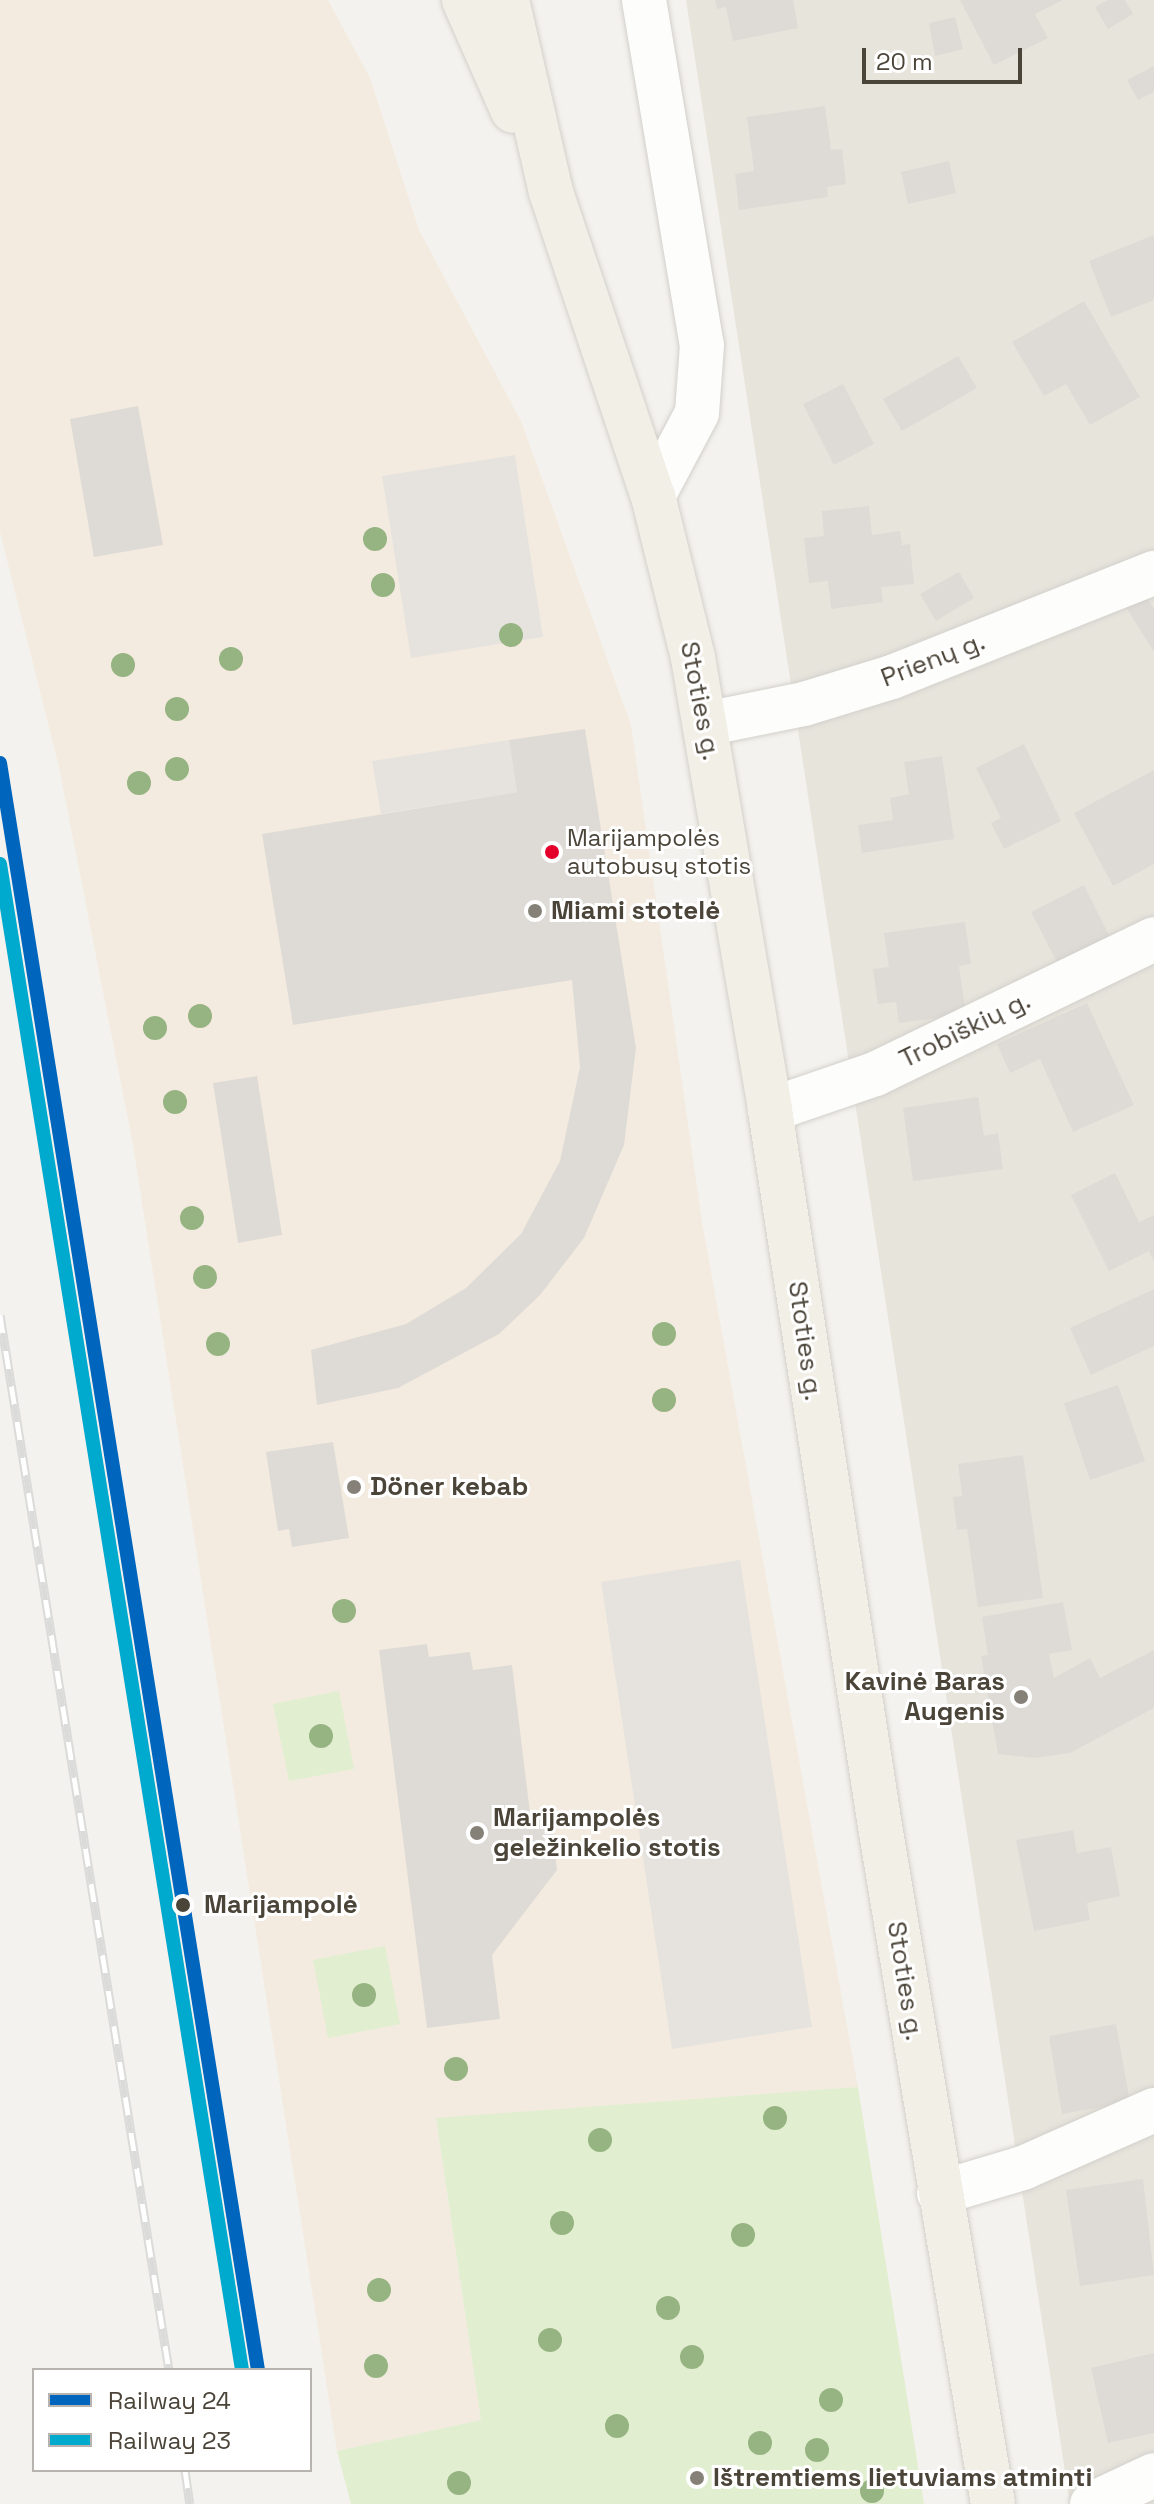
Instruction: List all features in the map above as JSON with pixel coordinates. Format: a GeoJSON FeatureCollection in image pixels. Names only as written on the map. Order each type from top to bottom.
{"type":"FeatureCollection","features":[{"type":"Feature","properties":{"kind":"main road"},"geometry":{"type":"LineString","coordinates":[[452,0],[486,52]]}},
{"type":"Feature","properties":{"kind":"main road","name":"Stoties g."},"geometry":{"type":"LineString","coordinates":[[464,0],[551,192]]}},
{"type":"Feature","properties":{"kind":"main road","name":"Stoties g."},"geometry":{"type":"LineString","coordinates":[[507,0],[551,192],[653,496],[693,658],[770,1110],[841,1586],[939,2193],[993,2504]]}},
{"type":"Feature","properties":{"kind":"street"},"geometry":{"type":"LineString","coordinates":[[644,0],[702,345],[697,413],[653,496]]}},
{"type":"Feature","properties":{"kind":"street","name":"Prienų g."},"geometry":{"type":"LineString","coordinates":[[705,724],[804,704],[892,677],[1154,573]]}},
{"type":"Feature","properties":{"kind":"street","name":"Trobiškių g."},"geometry":{"type":"LineString","coordinates":[[770,1110],[875,1074],[1154,939]]}},
{"type":"Feature","properties":{"kind":"street"},"geometry":{"type":"LineString","coordinates":[[939,2193],[1023,2168],[1154,2110]]}},
{"type":"Feature","properties":{"kind":"street"},"geometry":{"type":"LineString","coordinates":[[1092,2504],[1154,2475]]}},
{"type":"Feature","properties":{"kind":"shaded area"},"geometry":{"type":"Polygon","coordinates":[[[0,0],[328,0],[370,78],[419,230],[521,421],[631,725],[702,1222],[858,2087],[436,2119],[481,2420],[337,2451],[133,1145],[59,767],[0,532],[0,0]]]}},
{"type":"Feature","properties":{"kind":"shaded area"},"geometry":{"type":"Polygon","coordinates":[[[686,0],[1154,0],[1154,2504],[1070,2504],[686,0]]]}},
{"type":"Feature","properties":{"kind":"shaded area"},"geometry":{"type":"Polygon","coordinates":[[[515,455],[543,637],[411,658],[382,476],[515,455]]]}},
{"type":"Feature","properties":{"kind":"shaded area"},"geometry":{"type":"Polygon","coordinates":[[[509,740],[517,792],[381,814],[372,761],[509,740]]]}},
{"type":"Feature","properties":{"kind":"shaded area"},"geometry":{"type":"Polygon","coordinates":[[[740,1560],[812,2027],[672,2049],[601,1582],[740,1560]]]}},
{"type":"Feature","properties":{"kind":"green space"},"geometry":{"type":"Polygon","coordinates":[[[339,1691],[354,1769],[289,1781],[273,1704],[339,1691]]]}},
{"type":"Feature","properties":{"kind":"green space"},"geometry":{"type":"Polygon","coordinates":[[[385,1946],[400,2024],[328,2038],[313,1960],[385,1946]]]}},
{"type":"Feature","properties":{"kind":"green space"},"geometry":{"type":"Polygon","coordinates":[[[858,2087],[924,2504],[351,2504],[337,2451],[481,2420],[436,2118],[858,2087]]]}},
{"type":"Feature","properties":{"kind":"building"},"geometry":{"type":"Polygon","coordinates":[[[715,0],[793,0],[798,28],[733,41],[726,7],[717,9],[715,0]]]}},
{"type":"Feature","properties":{"kind":"building"},"geometry":{"type":"Polygon","coordinates":[[[960,0],[1063,0],[1035,14],[1048,38],[994,65],[960,0]]]}},
{"type":"Feature","properties":{"kind":"building"},"geometry":{"type":"Polygon","coordinates":[[[1108,0],[1125,0],[1133,14],[1108,29],[1095,7],[1108,0]]]}},
{"type":"Feature","properties":{"kind":"building"},"geometry":{"type":"Polygon","coordinates":[[[955,17],[963,49],[935,56],[929,23],[955,17]]]}},
{"type":"Feature","properties":{"kind":"building"},"geometry":{"type":"Polygon","coordinates":[[[1154,66],[1154,92],[1138,100],[1127,80],[1154,66]]]}},
{"type":"Feature","properties":{"kind":"building"},"geometry":{"type":"Polygon","coordinates":[[[825,106],[831,150],[842,149],[846,184],[827,187],[828,197],[739,210],[735,174],[754,171],[747,117],[825,106]]]}},
{"type":"Feature","properties":{"kind":"building"},"geometry":{"type":"Polygon","coordinates":[[[949,161],[956,193],[908,204],[901,172],[949,161]]]}},
{"type":"Feature","properties":{"kind":"building"},"geometry":{"type":"Polygon","coordinates":[[[1154,235],[1154,300],[1111,317],[1089,261],[1154,235]]]}},
{"type":"Feature","properties":{"kind":"building"},"geometry":{"type":"Polygon","coordinates":[[[1084,301],[1140,397],[1090,425],[1066,384],[1044,396],[1012,342],[1084,301]]]}},
{"type":"Feature","properties":{"kind":"building"},"geometry":{"type":"Polygon","coordinates":[[[958,356],[977,388],[902,431],[883,399],[958,356]]]}},
{"type":"Feature","properties":{"kind":"building"},"geometry":{"type":"Polygon","coordinates":[[[843,384],[874,444],[834,465],[803,404],[843,384]]]}},
{"type":"Feature","properties":{"kind":"building"},"geometry":{"type":"Polygon","coordinates":[[[138,406],[163,545],[94,557],[70,419],[138,406]]]}},
{"type":"Feature","properties":{"kind":"building"},"geometry":{"type":"Polygon","coordinates":[[[869,506],[872,535],[900,531],[902,545],[910,544],[914,584],[881,587],[883,602],[831,609],[828,581],[809,583],[804,538],[824,536],[822,511],[869,506]]]}},
{"type":"Feature","properties":{"kind":"building"},"geometry":{"type":"Polygon","coordinates":[[[959,572],[974,598],[936,621],[920,594],[959,572]]]}},
{"type":"Feature","properties":{"kind":"building"},"geometry":{"type":"Polygon","coordinates":[[[1144,593],[1154,609],[1154,652],[1125,606],[1144,593]]]}},
{"type":"Feature","properties":{"kind":"building"},"geometry":{"type":"Polygon","coordinates":[[[585,729],[636,1048],[624,1145],[584,1238],[540,1295],[499,1334],[398,1388],[317,1405],[311,1350],[406,1324],[466,1288],[521,1234],[560,1161],[580,1067],[572,980],[293,1025],[262,834],[517,792],[509,740],[585,729]]]}},
{"type":"Feature","properties":{"kind":"building"},"geometry":{"type":"Polygon","coordinates":[[[1024,744],[1061,821],[1004,849],[991,823],[1001,818],[976,768],[1024,744]]]}},
{"type":"Feature","properties":{"kind":"building"},"geometry":{"type":"Polygon","coordinates":[[[942,756],[954,839],[862,853],[858,825],[893,820],[890,798],[909,794],[904,762],[942,756]]]}},
{"type":"Feature","properties":{"kind":"building"},"geometry":{"type":"Polygon","coordinates":[[[1154,770],[1154,864],[1113,886],[1074,813],[1154,770]]]}},
{"type":"Feature","properties":{"kind":"building"},"geometry":{"type":"Polygon","coordinates":[[[1084,885],[1111,939],[1059,966],[1031,912],[1084,885]]]}},
{"type":"Feature","properties":{"kind":"building"},"geometry":{"type":"Polygon","coordinates":[[[965,922],[971,964],[959,966],[966,1014],[899,1023],[896,1002],[878,1004],[873,969],[889,967],[884,933],[965,922]]]}},
{"type":"Feature","properties":{"kind":"building"},"geometry":{"type":"Polygon","coordinates":[[[1087,1003],[1134,1105],[1073,1132],[1040,1059],[1010,1073],[997,1044],[1087,1003]]]}},
{"type":"Feature","properties":{"kind":"building"},"geometry":{"type":"Polygon","coordinates":[[[257,1076],[282,1235],[238,1243],[213,1083],[257,1076]]]}},
{"type":"Feature","properties":{"kind":"building"},"geometry":{"type":"Polygon","coordinates":[[[978,1097],[984,1136],[998,1133],[1003,1169],[913,1181],[903,1108],[978,1097]]]}},
{"type":"Feature","properties":{"kind":"building"},"geometry":{"type":"Polygon","coordinates":[[[1115,1173],[1139,1222],[1154,1215],[1154,1262],[1149,1251],[1109,1271],[1071,1195],[1115,1173]]]}},
{"type":"Feature","properties":{"kind":"building"},"geometry":{"type":"Polygon","coordinates":[[[1154,1289],[1154,1346],[1091,1375],[1070,1328],[1154,1289]]]}},
{"type":"Feature","properties":{"kind":"building"},"geometry":{"type":"Polygon","coordinates":[[[1118,1385],[1145,1461],[1090,1480],[1064,1403],[1118,1385]]]}},
{"type":"Feature","properties":{"kind":"building"},"geometry":{"type":"Polygon","coordinates":[[[333,1442],[349,1538],[292,1547],[289,1529],[278,1531],[266,1452],[333,1442]]]}},
{"type":"Feature","properties":{"kind":"building"},"geometry":{"type":"Polygon","coordinates":[[[1023,1455],[1043,1598],[978,1607],[967,1529],[957,1530],[953,1497],[962,1496],[958,1464],[1023,1455]]]}},
{"type":"Feature","properties":{"kind":"building"},"geometry":{"type":"Polygon","coordinates":[[[1063,1602],[1072,1650],[1049,1654],[1054,1678],[1090,1658],[1100,1678],[1154,1650],[1154,1708],[1070,1753],[1034,1758],[998,1754],[981,1656],[988,1655],[982,1617],[1063,1602]]]}},
{"type":"Feature","properties":{"kind":"building","name":"Marijampolės geležinkelio stotis"},"geometry":{"type":"Polygon","coordinates":[[[427,1644],[429,1657],[470,1652],[473,1670],[512,1665],[531,1821],[551,1818],[557,1870],[492,1955],[500,2019],[427,2028],[379,1650],[427,1644]]]}},
{"type":"Feature","properties":{"kind":"building"},"geometry":{"type":"Polygon","coordinates":[[[1073,1830],[1077,1853],[1111,1847],[1120,1896],[1087,1903],[1090,1920],[1034,1931],[1016,1840],[1073,1830]]]}},
{"type":"Feature","properties":{"kind":"building"},"geometry":{"type":"Polygon","coordinates":[[[1116,2024],[1130,2102],[1062,2114],[1049,2036],[1116,2024]]]}},
{"type":"Feature","properties":{"kind":"building"},"geometry":{"type":"Polygon","coordinates":[[[1143,2179],[1154,2275],[1080,2286],[1066,2190],[1143,2179]]]}},
{"type":"Feature","properties":{"kind":"building"},"geometry":{"type":"Polygon","coordinates":[[[1154,2353],[1154,2433],[1108,2443],[1091,2368],[1154,2353]]]}},
{"type":"Feature","properties":{"kind":"railway"},"geometry":{"type":"LineString","coordinates":[[0,1315],[169,2368]]}},
{"type":"Feature","properties":{"kind":"railway"},"geometry":{"type":"LineString","coordinates":[[185,2472],[190,2504]]}},
{"type":"Feature","properties":{"kind":"rail line","name":"24"},"geometry":{"type":"LineString","coordinates":[[0,763],[258,2368]]}},
{"type":"Feature","properties":{"kind":"rail line","name":"23"},"geometry":{"type":"LineString","coordinates":[[0,864],[242,2368]]}},
{"type":"Feature","properties":{"kind":"place","name":"Marijampolės autobusų stotis"},"geometry":{"type":"Point","coordinates":[552,852]}},
{"type":"Feature","properties":{"kind":"place","name":"Miami stotelė"},"geometry":{"type":"Point","coordinates":[535,911]}},
{"type":"Feature","properties":{"kind":"place","name":"Döner kebab"},"geometry":{"type":"Point","coordinates":[354,1487]}},
{"type":"Feature","properties":{"kind":"place","name":"Kavinė Baras Augenis"},"geometry":{"type":"Point","coordinates":[1021,1697]}},
{"type":"Feature","properties":{"kind":"place","name":"Marijampolės geležinkelio stotis"},"geometry":{"type":"Point","coordinates":[477,1833]}},
{"type":"Feature","properties":{"kind":"place","name":"Marijampolė"},"geometry":{"type":"Point","coordinates":[183,1905]}},
{"type":"Feature","properties":{"kind":"place","name":"Ištremtiems lietuviams atminti"},"geometry":{"type":"Point","coordinates":[697,2478]}}]}
